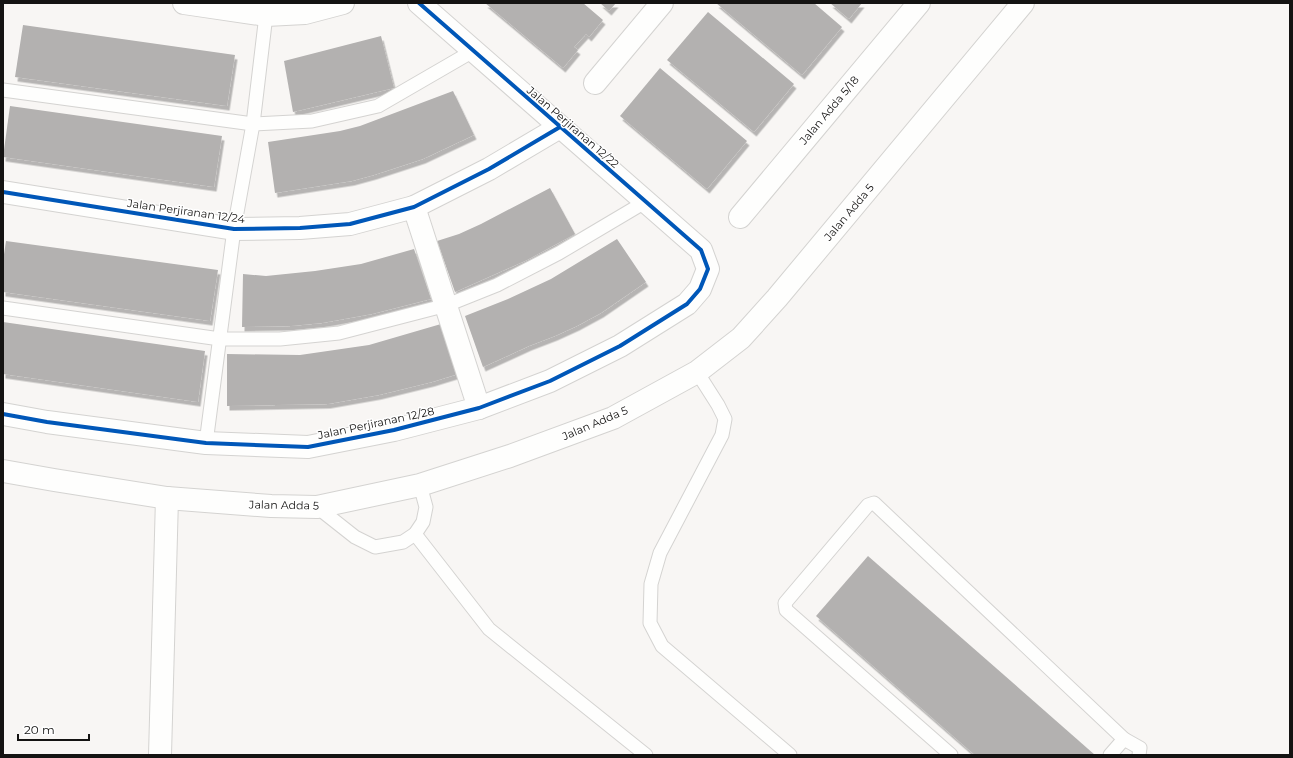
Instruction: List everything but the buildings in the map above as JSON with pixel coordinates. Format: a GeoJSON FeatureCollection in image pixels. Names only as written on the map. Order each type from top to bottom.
{"type":"FeatureCollection","features":[{"type":"Feature","properties":{"kind":"street"},"geometry":{"type":"LineString","coordinates":[[184,3],[266,15],[305,13],[343,3]]}},
{"type":"Feature","properties":{"kind":"street","name":"Jalan Perjiranan 12/22"},"geometry":{"type":"LineString","coordinates":[[419,3],[701,250],[708,269]]}},
{"type":"Feature","properties":{"kind":"street"},"geometry":{"type":"LineString","coordinates":[[595,83],[662,3]]}},
{"type":"Feature","properties":{"kind":"street","name":"Jalan Adda 5/18"},"geometry":{"type":"LineString","coordinates":[[740,217],[919,3]]}},
{"type":"Feature","properties":{"kind":"street","name":"Jalan Adda 5"},"geometry":{"type":"LineString","coordinates":[[3,470],[54,480],[167,498],[270,506],[317,507],[420,485],[510,456],[613,418],[697,372],[746,333],[777,298],[1023,3]]}},
{"type":"Feature","properties":{"kind":"street","name":"Jalan Perjiranan 12/24"},"geometry":{"type":"LineString","coordinates":[[3,192],[234,229],[300,228],[350,224],[414,207],[489,169],[560,127]]}},
{"type":"Feature","properties":{"kind":"street"},"geometry":{"type":"LineString","coordinates":[[414,207],[480,408]]}},
{"type":"Feature","properties":{"kind":"street","name":"Jalan Perjiranan 12/28"},"geometry":{"type":"LineString","coordinates":[[3,414],[47,422],[206,443],[308,447],[394,430],[480,408],[550,381],[620,346],[687,304],[700,289],[708,269]]}},
{"type":"Feature","properties":{"kind":"street"},"geometry":{"type":"LineString","coordinates":[[160,755],[167,498]]}},
{"type":"Feature","properties":{"kind":"lane"},"geometry":{"type":"LineString","coordinates":[[206,443],[234,229],[253,124],[266,15]]}},
{"type":"Feature","properties":{"kind":"lane"},"geometry":{"type":"LineString","coordinates":[[3,90],[253,124],[312,121],[378,106],[474,51]]}},
{"type":"Feature","properties":{"kind":"lane"},"geometry":{"type":"LineString","coordinates":[[3,308],[220,339],[280,339],[339,333],[447,305],[497,285],[559,253],[645,202]]}},
{"type":"Feature","properties":{"kind":"lane"},"geometry":{"type":"LineString","coordinates":[[697,372],[725,419],[722,435],[660,553],[651,584],[650,623],[662,646],[790,755]]}},
{"type":"Feature","properties":{"kind":"lane"},"geometry":{"type":"LineString","coordinates":[[317,507],[355,537],[375,547],[403,542],[415,534],[423,522],[426,507],[420,485]]}},
{"type":"Feature","properties":{"kind":"lane"},"geometry":{"type":"LineString","coordinates":[[951,755],[786,610],[785,607],[785,603],[824,557],[868,506],[874,503],[1124,739],[1140,748],[1139,755]]}},
{"type":"Feature","properties":{"kind":"lane"},"geometry":{"type":"LineString","coordinates":[[415,534],[489,629],[646,755]]}},
{"type":"Feature","properties":{"kind":"lane"},"geometry":{"type":"LineString","coordinates":[[1110,755],[1124,739]]}},
{"type":"Feature","properties":{"kind":"cycle path"},"geometry":{"type":"LineString","coordinates":[[3,414],[47,422],[206,443],[308,447],[394,430],[479,408],[550,381],[620,346],[687,304],[700,289],[708,269],[701,250],[419,3]]}},
{"type":"Feature","properties":{"kind":"cycle path"},"geometry":{"type":"LineString","coordinates":[[3,192],[234,229],[300,228],[350,224],[414,207],[489,169],[560,127]]}}]}
